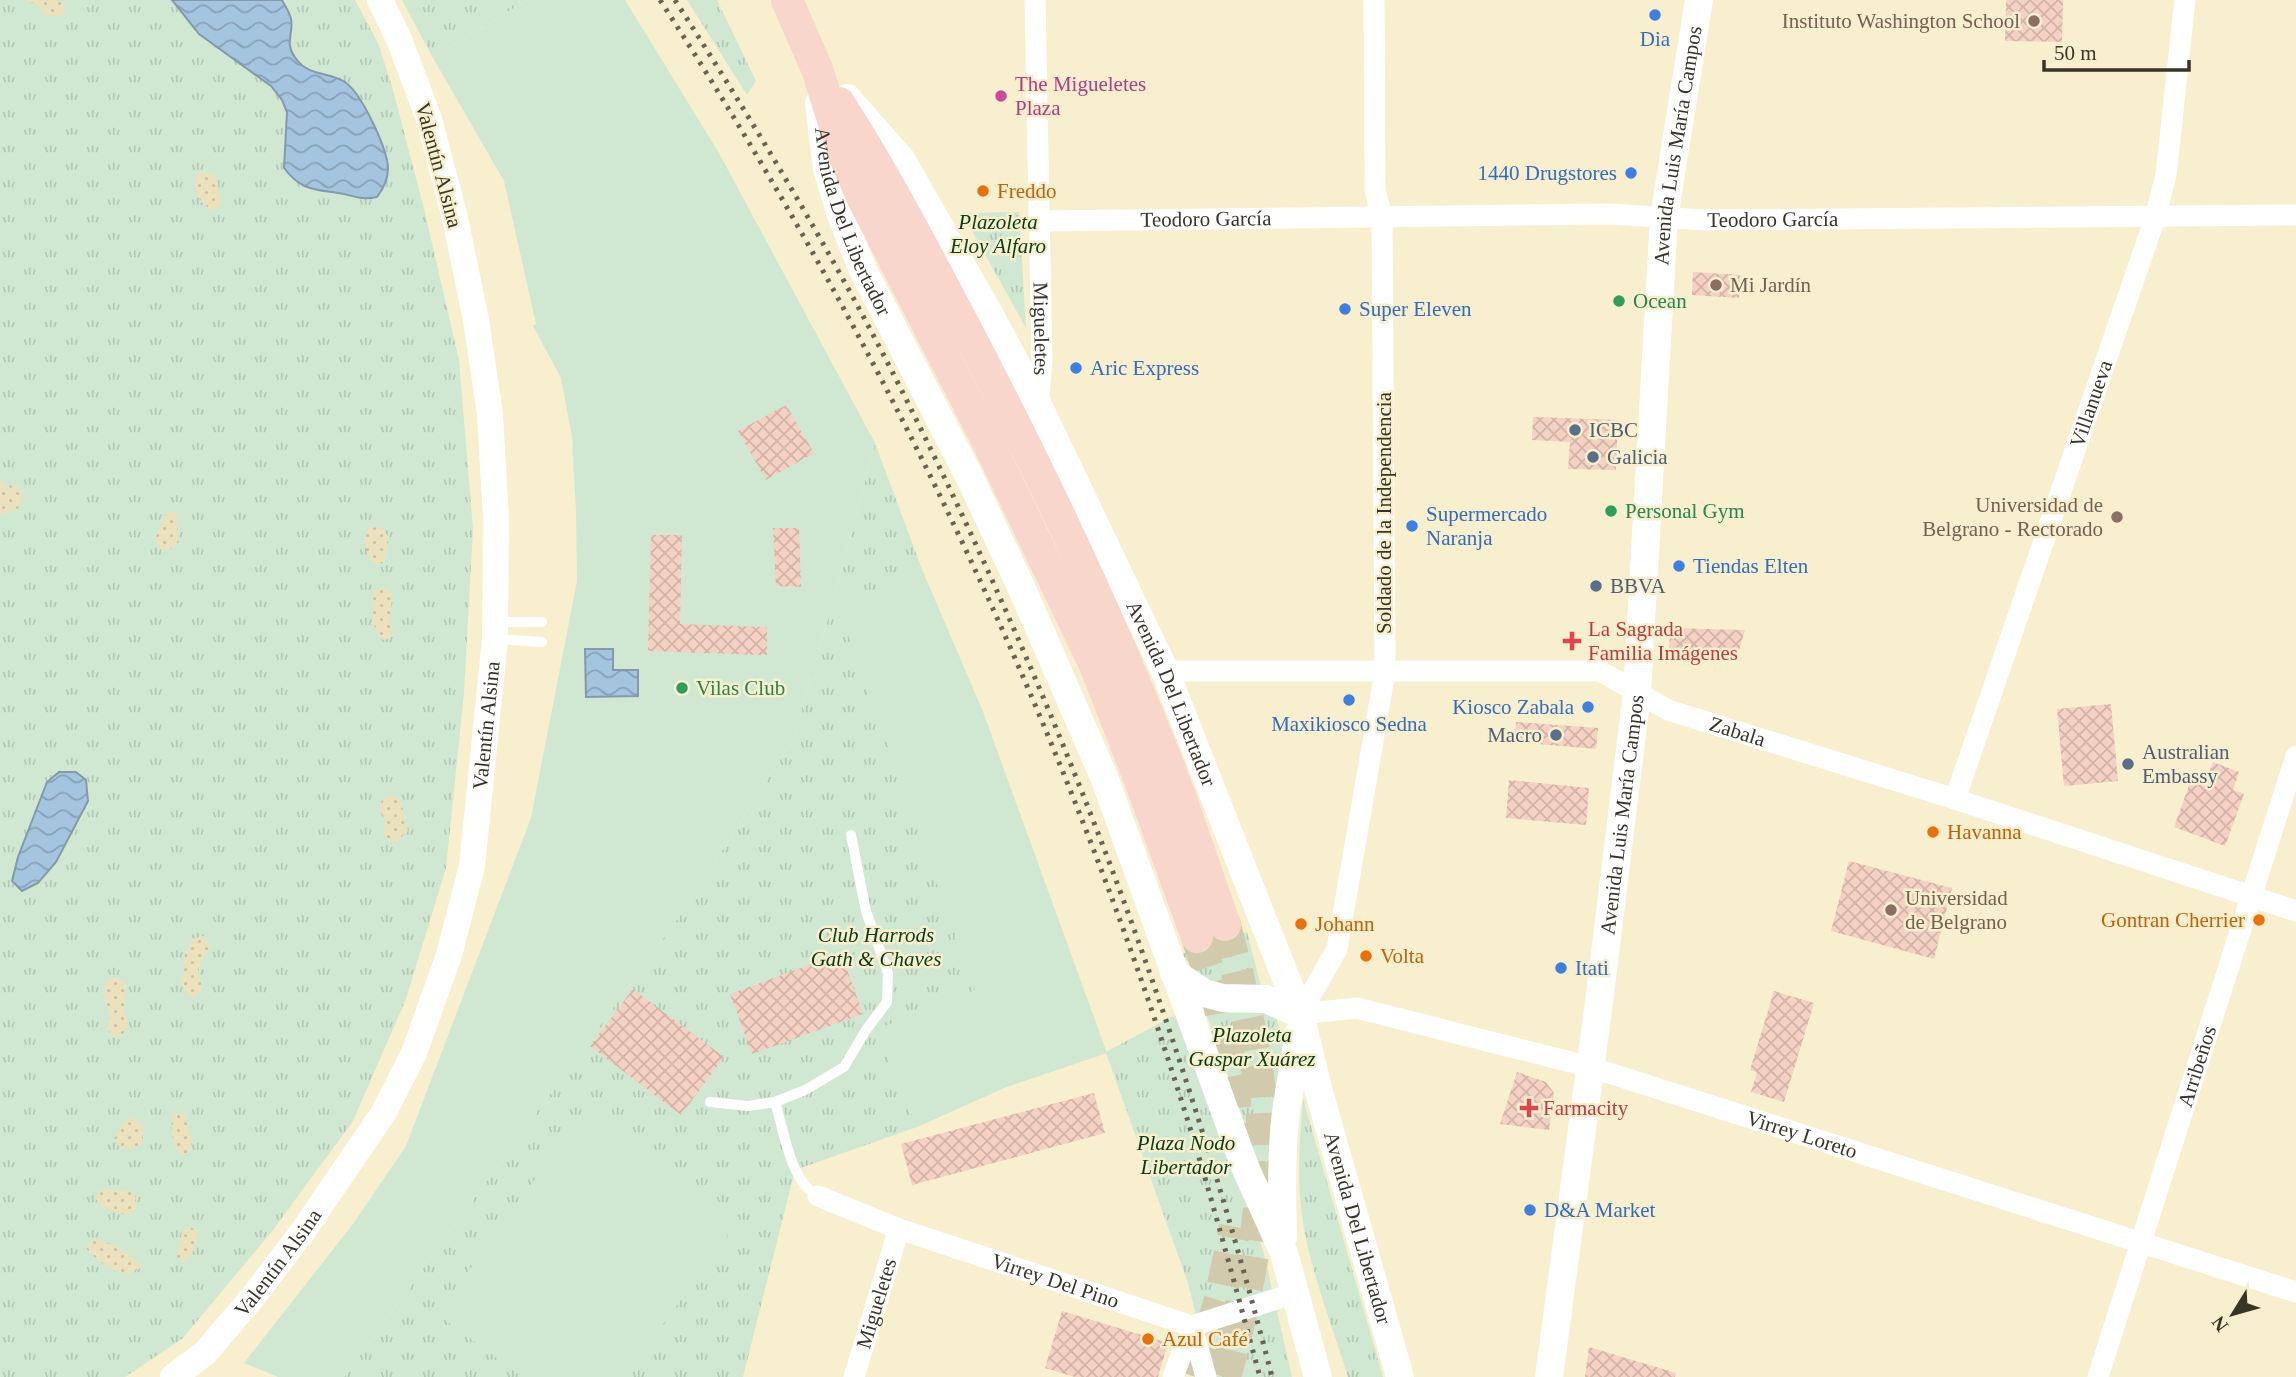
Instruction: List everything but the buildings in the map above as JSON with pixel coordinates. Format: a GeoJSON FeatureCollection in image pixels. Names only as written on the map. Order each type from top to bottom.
{"type":"FeatureCollection","features":[{"type":"Feature","properties":{"kind":"main road","name":"Avenida Del Libertador"},"geometry":{"type":"LineString","coordinates":[[788,0],[817,69],[844,155],[862,197],[985,436],[1095,664],[1144,791],[1211,931]]}},
{"type":"Feature","properties":{"kind":"main road","name":"Avenida Luis María Campos"},"geometry":{"type":"LineString","coordinates":[[1549,1377],[1637,693],[1664,217],[1699,0]]}},
{"type":"Feature","properties":{"kind":"main road","name":"Avenida Del Libertador"},"geometry":{"type":"LineString","coordinates":[[817,69],[856,106],[901,159],[1038,404],[1165,671],[1300,1014],[1319,1091],[1401,1377]]}},
{"type":"Feature","properties":{"kind":"main road","name":"Avenida Del Libertador"},"geometry":{"type":"LineString","coordinates":[[817,69],[827,169],[841,215],[862,268],[969,476],[1063,680],[1104,777],[1245,1167],[1284,1253],[1318,1377]]}},
{"type":"Feature","properties":{"kind":"main road"},"geometry":{"type":"LineString","coordinates":[[1174,973],[1204,993],[1223,998],[1266,999],[1300,1014],[1281,1171],[1284,1253]]}},
{"type":"Feature","properties":{"kind":"street","name":"Valentín Alsina"},"geometry":{"type":"LineString","coordinates":[[185,1375],[244,1307],[303,1231],[384,1112],[414,1053],[449,955],[472,866],[495,630],[496,517],[489,414],[476,320],[455,218],[429,119],[399,38],[380,0]]}},
{"type":"Feature","properties":{"kind":"street","name":"Migueletes"},"geometry":{"type":"LineString","coordinates":[[1035,0],[1042,362],[1038,404]]}},
{"type":"Feature","properties":{"kind":"street","name":"Soldado de la Independencia"},"geometry":{"type":"LineString","coordinates":[[1300,1014],[1338,949],[1385,672],[1382,216],[1374,190],[1374,0]]}},
{"type":"Feature","properties":{"kind":"street","name":"Villanueva"},"geometry":{"type":"LineString","coordinates":[[1955,799],[2155,218],[2166,175],[2185,0]]}},
{"type":"Feature","properties":{"kind":"street","name":"Teodoro García"},"geometry":{"type":"LineString","coordinates":[[1040,221],[1620,214],[1705,220],[2296,215]]}},
{"type":"Feature","properties":{"kind":"street","name":"Zabala"},"geometry":{"type":"LineString","coordinates":[[1165,671],[1600,671],[1668,710],[1955,799],[2296,911]]}},
{"type":"Feature","properties":{"kind":"street","name":"Arribeños"},"geometry":{"type":"LineString","coordinates":[[2098,1377],[2296,756]]}},
{"type":"Feature","properties":{"kind":"street","name":"Virrey Loreto"},"geometry":{"type":"LineString","coordinates":[[1300,1014],[1357,1008],[1590,1067],[2296,1292]]}},
{"type":"Feature","properties":{"kind":"street","name":"Virrey Del Pino"},"geometry":{"type":"LineString","coordinates":[[818,1196],[899,1229],[1192,1326]]}},
{"type":"Feature","properties":{"kind":"street","name":"Migueletes"},"geometry":{"type":"LineString","coordinates":[[854,1377],[899,1229]]}},
{"type":"Feature","properties":{"kind":"street"},"geometry":{"type":"LineString","coordinates":[[1192,1326],[1294,1293]]}},
{"type":"Feature","properties":{"kind":"street"},"geometry":{"type":"LineString","coordinates":[[1172,1377],[1192,1326]]}},
{"type":"Feature","properties":{"kind":"street"},"geometry":{"type":"LineString","coordinates":[[1192,1326],[1206,1377]]}},
{"type":"Feature","properties":{"kind":"lane"},"geometry":{"type":"LineString","coordinates":[[495,630],[542,622]]}},
{"type":"Feature","properties":{"kind":"lane"},"geometry":{"type":"LineString","coordinates":[[495,630],[542,642]]}},
{"type":"Feature","properties":{"kind":"lane"},"geometry":{"type":"LineString","coordinates":[[710,1102],[748,1106],[775,1102],[805,1090],[844,1068],[866,1030],[887,1002],[888,973],[866,911],[851,835]]}},
{"type":"Feature","properties":{"kind":"lane"},"geometry":{"type":"LineString","coordinates":[[775,1102],[798,1179],[808,1191],[818,1196]]}},
{"type":"Feature","properties":{"kind":"green space"},"geometry":{"type":"Polygon","coordinates":[[[0,0],[355,0],[378,43],[392,86],[459,360],[473,529],[464,693],[446,868],[406,999],[353,1121],[273,1230],[183,1338],[125,1377],[0,1377],[0,0]]]}},
{"type":"Feature","properties":{"kind":"green space"},"geometry":{"type":"Polygon","coordinates":[[[402,0],[527,0],[433,58],[402,0]]]}},
{"type":"Feature","properties":{"kind":"green space"},"geometry":{"type":"Polygon","coordinates":[[[492,0],[520,0],[501,13],[492,0]]]}},
{"type":"Feature","properties":{"kind":"green space","name":"Vilas Club"},"geometry":{"type":"Polygon","coordinates":[[[527,0],[625,0],[719,153],[875,443],[793,739],[687,906],[344,1377],[278,1377],[244,1363],[353,1224],[406,1146],[531,818],[577,581],[572,437],[561,378],[533,326],[536,324],[504,181],[433,58],[527,0]]]}},
{"type":"Feature","properties":{"kind":"green space"},"geometry":{"type":"Polygon","coordinates":[[[687,0],[717,0],[756,81],[747,95],[687,0]]]}},
{"type":"Feature","properties":{"kind":"green space","name":"Plazoleta Eloy Alfaro"},"geometry":{"type":"Polygon","coordinates":[[[1019,212],[1026,328],[962,213],[1019,212]]]}},
{"type":"Feature","properties":{"kind":"green space","name":"Club Harrods Gath & Chaves"},"geometry":{"type":"Polygon","coordinates":[[[875,443],[923,572],[983,712],[1106,1052],[1175,1015],[1225,1140],[1264,1254],[1292,1377],[1211,1377],[1188,1283],[1106,1053],[1006,1087],[917,1127],[795,1170],[743,1377],[344,1377],[687,906],[793,739],[875,443]]]}},
{"type":"Feature","properties":{"kind":"green space"},"geometry":{"type":"Polygon","coordinates":[[[923,572],[983,712],[1107,1053],[1006,1087],[917,1127],[875,1030],[975,990],[837,604],[923,572]]]}},
{"type":"Feature","properties":{"kind":"green space"},"geometry":{"type":"Polygon","coordinates":[[[1247,932],[1262,990],[1216,984],[1199,974],[1182,954],[1247,932]]]}},
{"type":"Feature","properties":{"kind":"green space","name":"Plazoleta Gaspar Xuárez"},"geometry":{"type":"Polygon","coordinates":[[[1267,1011],[1275,1015],[1284,1042],[1266,1185],[1206,1013],[1267,1011]]]}},
{"type":"Feature","properties":{"kind":"green space"},"geometry":{"type":"Polygon","coordinates":[[[1303,1098],[1383,1377],[1348,1377],[1314,1270],[1304,1227],[1300,1192],[1299,1152],[1303,1098]]]}},
{"type":"Feature","properties":{"kind":"green space"},"geometry":{"type":"Polygon","coordinates":[[[587,1107],[740,1218],[625,1377],[523,1377],[437,1314],[587,1107]]]}},
{"type":"Feature","properties":{"kind":"sand"},"geometry":{"type":"Polygon","coordinates":[[[26,0],[60,0],[65,7],[63,16],[47,16],[39,6],[26,0]]]}},
{"type":"Feature","properties":{"kind":"sand"},"geometry":{"type":"Polygon","coordinates":[[[203,172],[216,176],[221,204],[214,211],[200,200],[196,191],[196,175],[203,172]]]}},
{"type":"Feature","properties":{"kind":"sand"},"geometry":{"type":"Polygon","coordinates":[[[0,479],[5,486],[17,485],[23,492],[23,500],[17,510],[0,514],[0,479]]]}},
{"type":"Feature","properties":{"kind":"sand"},"geometry":{"type":"Polygon","coordinates":[[[176,511],[179,542],[171,549],[160,549],[155,539],[167,512],[176,511]]]}},
{"type":"Feature","properties":{"kind":"sand"},"geometry":{"type":"Polygon","coordinates":[[[370,527],[382,528],[389,538],[384,563],[374,564],[366,550],[365,541],[370,527]]]}},
{"type":"Feature","properties":{"kind":"sand"},"geometry":{"type":"Polygon","coordinates":[[[383,588],[392,594],[390,621],[393,629],[389,639],[382,640],[375,628],[372,610],[374,590],[383,588]]]}},
{"type":"Feature","properties":{"kind":"sand"},"geometry":{"type":"Polygon","coordinates":[[[392,795],[400,799],[408,831],[396,842],[389,841],[384,835],[385,820],[379,808],[382,800],[392,795]]]}},
{"type":"Feature","properties":{"kind":"sand"},"geometry":{"type":"Polygon","coordinates":[[[203,936],[210,945],[199,967],[201,991],[194,997],[188,995],[182,986],[185,954],[192,939],[203,936]]]}},
{"type":"Feature","properties":{"kind":"sand"},"geometry":{"type":"Polygon","coordinates":[[[108,978],[123,980],[126,990],[124,1004],[128,1026],[122,1035],[114,1038],[107,1029],[111,1014],[104,992],[108,978]]]}},
{"type":"Feature","properties":{"kind":"sand"},"geometry":{"type":"Polygon","coordinates":[[[173,1113],[185,1114],[192,1143],[189,1153],[181,1155],[173,1140],[173,1113]]]}},
{"type":"Feature","properties":{"kind":"sand"},"geometry":{"type":"Polygon","coordinates":[[[133,1117],[143,1125],[143,1142],[131,1150],[119,1146],[114,1139],[123,1123],[133,1117]]]}},
{"type":"Feature","properties":{"kind":"sand"},"geometry":{"type":"Polygon","coordinates":[[[100,1190],[127,1190],[135,1195],[137,1205],[133,1213],[118,1213],[103,1206],[96,1199],[100,1190]]]}},
{"type":"Feature","properties":{"kind":"sand"},"geometry":{"type":"Polygon","coordinates":[[[189,1226],[198,1232],[195,1248],[186,1262],[177,1257],[182,1232],[189,1226]]]}},
{"type":"Feature","properties":{"kind":"sand"},"geometry":{"type":"Polygon","coordinates":[[[93,1239],[120,1249],[142,1267],[127,1273],[109,1267],[86,1248],[93,1239]]]}},
{"type":"Feature","properties":{"kind":"water"},"geometry":{"type":"Polygon","coordinates":[[[172,0],[282,0],[292,25],[290,44],[297,60],[307,69],[345,82],[359,98],[372,122],[388,168],[385,184],[377,197],[360,198],[317,190],[291,176],[284,168],[287,112],[282,100],[271,86],[199,34],[172,0]]]}},
{"type":"Feature","properties":{"kind":"water"},"geometry":{"type":"Polygon","coordinates":[[[585,649],[613,649],[613,670],[638,670],[638,696],[586,697],[585,649]]]}},
{"type":"Feature","properties":{"kind":"water"},"geometry":{"type":"Polygon","coordinates":[[[59,772],[76,772],[86,780],[88,801],[56,862],[38,883],[22,891],[12,881],[18,857],[47,782],[59,772]]]}},
{"type":"Feature","properties":{"kind":"tunnel"},"geometry":{"type":"LineString","coordinates":[[1225,925],[1255,1057],[1262,1114],[1263,1152],[1251,1266],[1225,1377]]}},
{"type":"Feature","properties":{"kind":"tunnel"},"geometry":{"type":"LineString","coordinates":[[1197,937],[1219,1003],[1233,1079],[1238,1137]]}},
{"type":"Feature","properties":{"kind":"tunnel"},"geometry":{"type":"LineString","coordinates":[[1196,1377],[1220,1300],[1235,1227]]}},
{"type":"Feature","properties":{"kind":"railway"},"geometry":{"type":"LineString","coordinates":[[660,0],[740,128],[817,260],[956,529],[1019,667],[1077,807],[1130,949],[1179,1093],[1260,1377]]}},
{"type":"Feature","properties":{"kind":"railway"},"geometry":{"type":"LineString","coordinates":[[675,0],[770,152],[858,307],[913,413],[1022,648],[1072,766],[1161,1006],[1201,1128],[1272,1377]]}},
{"type":"Feature","properties":{"kind":"place","name":"Dia"},"geometry":{"type":"Point","coordinates":[1655,15]}},
{"type":"Feature","properties":{"kind":"place","name":"Instituto Washington School"},"geometry":{"type":"Point","coordinates":[2034,21]}},
{"type":"Feature","properties":{"kind":"place","name":"The Migueletes Plaza"},"geometry":{"type":"Point","coordinates":[1001,96]}},
{"type":"Feature","properties":{"kind":"place","name":"1440 Drugstores"},"geometry":{"type":"Point","coordinates":[1631,173]}},
{"type":"Feature","properties":{"kind":"place","name":"Freddo"},"geometry":{"type":"Point","coordinates":[983,191]}},
{"type":"Feature","properties":{"kind":"place","name":"Mi Jardín"},"geometry":{"type":"Point","coordinates":[1716,285]}},
{"type":"Feature","properties":{"kind":"place","name":"Ocean"},"geometry":{"type":"Point","coordinates":[1619,301]}},
{"type":"Feature","properties":{"kind":"place","name":"Super Eleven"},"geometry":{"type":"Point","coordinates":[1345,309]}},
{"type":"Feature","properties":{"kind":"place","name":"Aric Express"},"geometry":{"type":"Point","coordinates":[1076,368]}},
{"type":"Feature","properties":{"kind":"place","name":"ICBC"},"geometry":{"type":"Point","coordinates":[1575,430]}},
{"type":"Feature","properties":{"kind":"place","name":"Galicia"},"geometry":{"type":"Point","coordinates":[1593,457]}},
{"type":"Feature","properties":{"kind":"place","name":"Personal Gym"},"geometry":{"type":"Point","coordinates":[1611,511]}},
{"type":"Feature","properties":{"kind":"place","name":"Universidad de Belgrano - Rectorado"},"geometry":{"type":"Point","coordinates":[2117,517]}},
{"type":"Feature","properties":{"kind":"place","name":"Supermercado Naranja"},"geometry":{"type":"Point","coordinates":[1412,526]}},
{"type":"Feature","properties":{"kind":"place","name":"Tiendas Elten"},"geometry":{"type":"Point","coordinates":[1679,566]}},
{"type":"Feature","properties":{"kind":"place","name":"BBVA"},"geometry":{"type":"Point","coordinates":[1596,586]}},
{"type":"Feature","properties":{"kind":"place","name":"La Sagrada Familia Imágenes"},"geometry":{"type":"Point","coordinates":[1572,641]}},
{"type":"Feature","properties":{"kind":"place","name":"Vilas Club"},"geometry":{"type":"Point","coordinates":[682,688]}},
{"type":"Feature","properties":{"kind":"place","name":"Maxikiosco Sedna"},"geometry":{"type":"Point","coordinates":[1349,700]}},
{"type":"Feature","properties":{"kind":"place","name":"Kiosco Zabala"},"geometry":{"type":"Point","coordinates":[1588,707]}},
{"type":"Feature","properties":{"kind":"place","name":"Macro"},"geometry":{"type":"Point","coordinates":[1556,735]}},
{"type":"Feature","properties":{"kind":"place","name":"Australian Embassy"},"geometry":{"type":"Point","coordinates":[2128,764]}},
{"type":"Feature","properties":{"kind":"place","name":"Havanna"},"geometry":{"type":"Point","coordinates":[1933,832]}},
{"type":"Feature","properties":{"kind":"place","name":"Universidad de Belgrano"},"geometry":{"type":"Point","coordinates":[1891,910]}},
{"type":"Feature","properties":{"kind":"place","name":"Gontran Cherrier"},"geometry":{"type":"Point","coordinates":[2259,920]}},
{"type":"Feature","properties":{"kind":"place","name":"Johann"},"geometry":{"type":"Point","coordinates":[1301,924]}},
{"type":"Feature","properties":{"kind":"place","name":"Volta"},"geometry":{"type":"Point","coordinates":[1366,956]}},
{"type":"Feature","properties":{"kind":"place","name":"Itati"},"geometry":{"type":"Point","coordinates":[1561,968]}},
{"type":"Feature","properties":{"kind":"place","name":"Farmacity"},"geometry":{"type":"Point","coordinates":[1529,1108]}},
{"type":"Feature","properties":{"kind":"place","name":"D&A Market"},"geometry":{"type":"Point","coordinates":[1530,1210]}},
{"type":"Feature","properties":{"kind":"place","name":"Azul Café"},"geometry":{"type":"Point","coordinates":[1148,1339]}},
{"type":"Feature","properties":{"kind":"park label","name":"Plaza Nodo Libertador"},"geometry":{"type":"Point","coordinates":[1186,1155]}}]}
